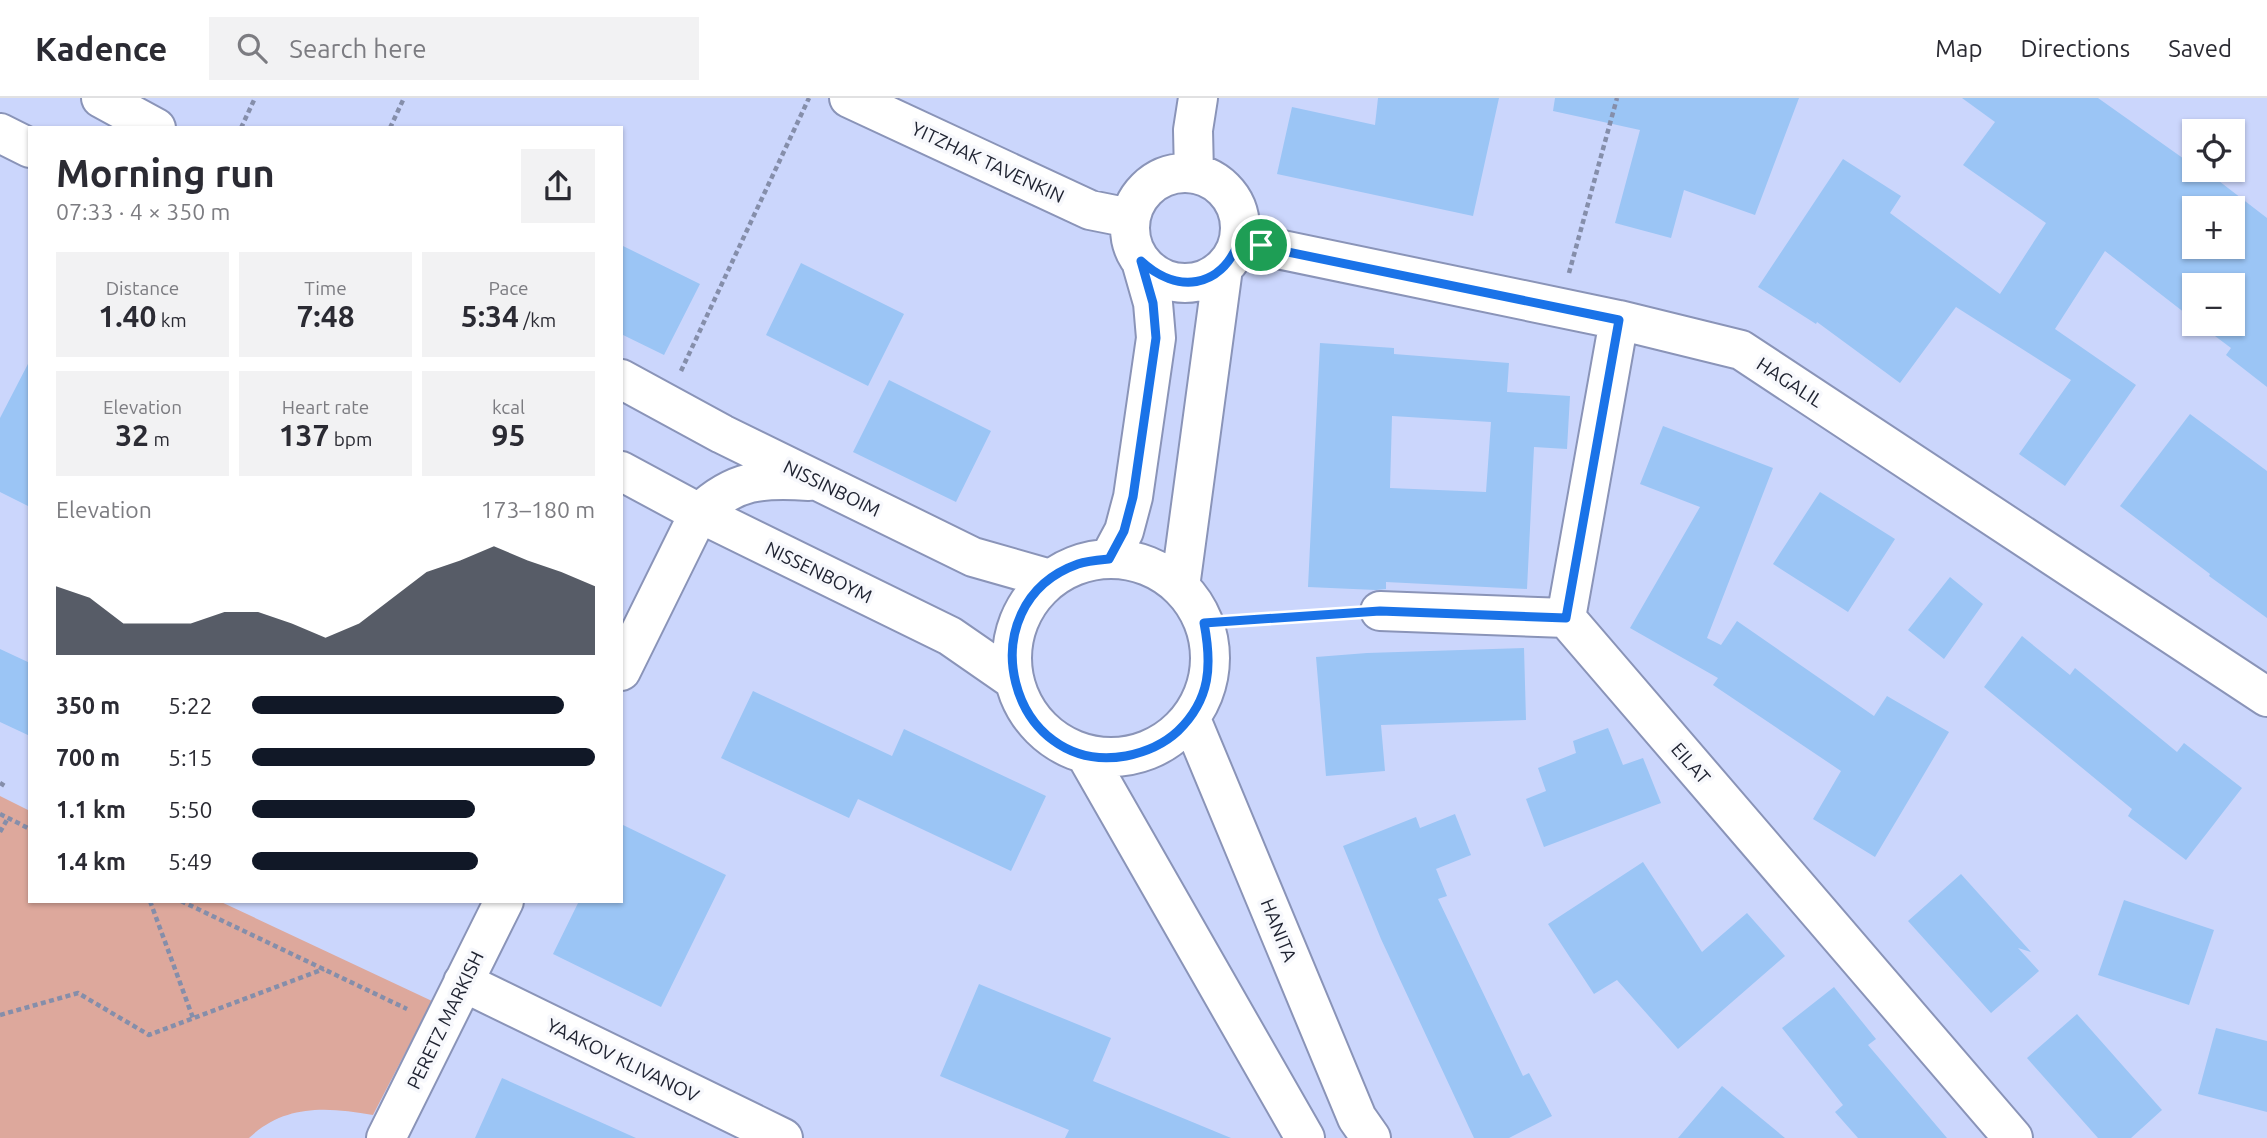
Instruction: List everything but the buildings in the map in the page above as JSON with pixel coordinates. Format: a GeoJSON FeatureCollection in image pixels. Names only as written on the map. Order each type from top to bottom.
{"type":"FeatureCollection","features":[{"type":"Feature","properties":{"kind":"street"},"geometry":{"type":"LineString","coordinates":[[101,98],[152,126]]}},
{"type":"Feature","properties":{"kind":"street","name":"YITZHAK TAVENKIN"},"geometry":{"type":"LineString","coordinates":[[849,98],[1090,210],[1130,218]]}},
{"type":"Feature","properties":{"kind":"street"},"geometry":{"type":"LineString","coordinates":[[1194,174],[1193,130],[1198,98]]}},
{"type":"Feature","properties":{"kind":"street"},"geometry":{"type":"LineString","coordinates":[[0,133],[28,147]]}},
{"type":"Feature","properties":{"kind":"street"},"geometry":{"type":"LineString","coordinates":[[1109,559],[1124,531],[1133,497],[1156,338],[1153,303],[1141,261],[1133,245],[1130,218],[1142,195],[1154,184],[1168,176],[1194,174],[1216,183],[1229,194],[1237,209],[1180,587]]}},
{"type":"Feature","properties":{"kind":"street"},"geometry":{"type":"LineString","coordinates":[[1141,261],[1155,274],[1172,282],[1190,283],[1208,279],[1231,255]]}},
{"type":"Feature","properties":{"kind":"street","name":"HAGALIL"},"geometry":{"type":"LineString","coordinates":[[1231,255],[1558,307],[1741,350],[2267,697]]}},
{"type":"Feature","properties":{"kind":"street"},"geometry":{"type":"LineString","coordinates":[[1380,611],[1566,618],[1619,320]]}},
{"type":"Feature","properties":{"kind":"street","name":"NISSINBOIM"},"geometry":{"type":"LineString","coordinates":[[623,380],[818,482],[973,557],[1050,579]]}},
{"type":"Feature","properties":{"kind":"street","name":"NISSENBOYM"},"geometry":{"type":"LineString","coordinates":[[623,472],[699,513],[950,636],[1013,679]]}},
{"type":"Feature","properties":{"kind":"street"},"geometry":{"type":"LineString","coordinates":[[623,667],[699,513],[714,499],[735,486],[762,480],[818,482]]}},
{"type":"Feature","properties":{"kind":"street"},"geometry":{"type":"LineString","coordinates":[[1109,559],[1135,562],[1159,571],[1180,587],[1194,603],[1204,623],[1210,656],[1205,691],[1191,719],[1168,740],[1142,753],[1114,758],[1086,755],[1060,745],[1038,727],[1022,705],[1013,679],[1011,651],[1017,623],[1030,599],[1050,579],[1078,564],[1109,559]]}},
{"type":"Feature","properties":{"kind":"street","name":"EILAT"},"geometry":{"type":"LineString","coordinates":[[1566,618],[2013,1138]]}},
{"type":"Feature","properties":{"kind":"street","name":"HANITA"},"geometry":{"type":"LineString","coordinates":[[1191,719],[1357,1118],[1371,1138]]}},
{"type":"Feature","properties":{"kind":"street"},"geometry":{"type":"LineString","coordinates":[[1086,755],[1305,1138]]}},
{"type":"Feature","properties":{"kind":"street","name":"PERETZ MARKISH"},"geometry":{"type":"LineString","coordinates":[[386,1138],[503,903]]}},
{"type":"Feature","properties":{"kind":"street","name":"YAAKOV KLIVANOV"},"geometry":{"type":"LineString","coordinates":[[463,982],[783,1138]]}},
{"type":"Feature","properties":{"kind":"path"},"geometry":{"type":"LineString","coordinates":[[242,126],[255,98]]}},
{"type":"Feature","properties":{"kind":"path"},"geometry":{"type":"LineString","coordinates":[[391,126],[404,98]]}},
{"type":"Feature","properties":{"kind":"path"},"geometry":{"type":"LineString","coordinates":[[666,403],[809,98]]}},
{"type":"Feature","properties":{"kind":"path"},"geometry":{"type":"LineString","coordinates":[[1558,307],[1617,98]]}},
{"type":"Feature","properties":{"kind":"path"},"geometry":{"type":"LineString","coordinates":[[1204,623],[1380,611]]}},
{"type":"Feature","properties":{"kind":"path"},"geometry":{"type":"LineString","coordinates":[[0,814],[28,828]]}},
{"type":"Feature","properties":{"kind":"path"},"geometry":{"type":"LineString","coordinates":[[0,832],[8,818]]}},
{"type":"Feature","properties":{"kind":"path"},"geometry":{"type":"LineString","coordinates":[[151,903],[193,1018]]}},
{"type":"Feature","properties":{"kind":"path"},"geometry":{"type":"LineString","coordinates":[[185,903],[442,1026]]}},
{"type":"Feature","properties":{"kind":"path"},"geometry":{"type":"LineString","coordinates":[[0,1015],[78,993],[149,1035],[324,969]]}},
{"type":"Feature","properties":{"kind":"shaded area"},"geometry":{"type":"Polygon","coordinates":[[[0,796],[28,810],[28,903],[223,903],[432,1001],[373,1115],[339,1110],[307,1111],[277,1119],[249,1138],[0,1138],[0,796]]]}},
{"type":"Feature","properties":{"kind":"route"},"geometry":{"type":"LineString","coordinates":[[1239,242],[1261,245],[1619,320],[1566,618],[1380,611],[1204,623],[1210,656],[1205,691],[1191,719],[1168,740],[1142,753],[1114,758],[1086,755],[1060,745],[1038,727],[1022,705],[1013,679],[1011,651],[1017,623],[1030,599],[1050,579],[1078,564],[1109,559],[1124,531],[1133,497],[1156,338],[1153,303],[1141,261],[1155,274],[1172,282],[1190,283],[1208,279],[1223,268],[1233,256],[1239,242]]}}]}
